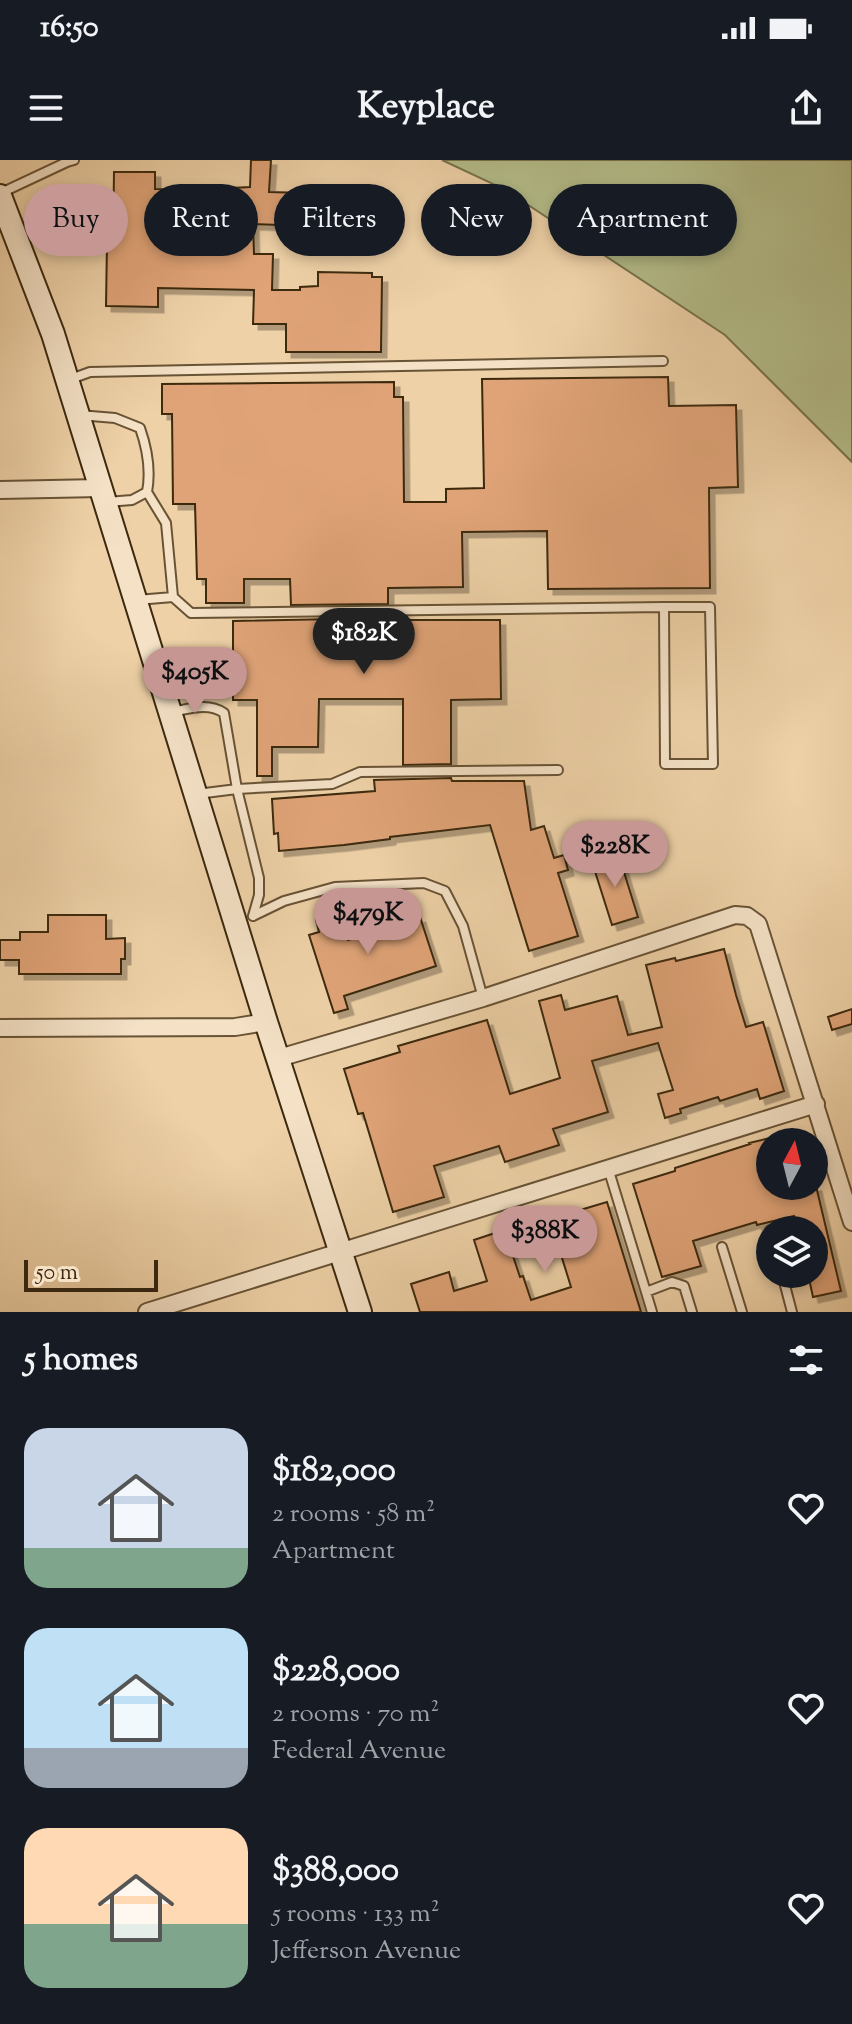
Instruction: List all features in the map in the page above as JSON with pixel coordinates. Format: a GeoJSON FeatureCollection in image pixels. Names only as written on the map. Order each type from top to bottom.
{"type":"FeatureCollection","features":[{"type":"Feature","properties":{"kind":"street"},"geometry":{"type":"LineString","coordinates":[[0,195],[53,334],[196,795],[245,922],[266,1022],[360,1312]]}},
{"type":"Feature","properties":{"kind":"street"},"geometry":{"type":"LineString","coordinates":[[0,490],[102,495]]}},
{"type":"Feature","properties":{"kind":"street"},"geometry":{"type":"LineString","coordinates":[[279,1058],[483,998],[735,915],[747,916],[758,924],[852,1222]]}},
{"type":"Feature","properties":{"kind":"street"},"geometry":{"type":"LineString","coordinates":[[0,1028],[235,1027],[266,1022]]}},
{"type":"Feature","properties":{"kind":"street"},"geometry":{"type":"LineString","coordinates":[[147,1312],[816,1104]]}},
{"type":"Feature","properties":{"kind":"lane"},"geometry":{"type":"LineString","coordinates":[[0,195],[74,160]]}},
{"type":"Feature","properties":{"kind":"lane"},"geometry":{"type":"LineString","coordinates":[[67,380],[90,372],[663,361]]}},
{"type":"Feature","properties":{"kind":"lane"},"geometry":{"type":"LineString","coordinates":[[78,415],[115,418],[140,428],[146,444],[147,492],[166,523],[173,597],[191,613],[664,607],[710,607],[713,764],[665,764],[664,607]]}},
{"type":"Feature","properties":{"kind":"lane"},"geometry":{"type":"LineString","coordinates":[[102,495],[132,500],[147,492]]}},
{"type":"Feature","properties":{"kind":"lane"},"geometry":{"type":"LineString","coordinates":[[136,600],[173,597]]}},
{"type":"Feature","properties":{"kind":"lane"},"geometry":{"type":"LineString","coordinates":[[170,712],[206,706],[224,713],[237,789],[259,878],[259,895],[245,922]]}},
{"type":"Feature","properties":{"kind":"lane"},"geometry":{"type":"LineString","coordinates":[[196,795],[237,789],[332,784],[360,772],[558,770]]}},
{"type":"Feature","properties":{"kind":"lane"},"geometry":{"type":"LineString","coordinates":[[245,922],[284,901],[335,887],[424,883],[445,891],[463,926],[483,998]]}},
{"type":"Feature","properties":{"kind":"lane"},"geometry":{"type":"LineString","coordinates":[[608,1168],[652,1312]]}},
{"type":"Feature","properties":{"kind":"lane"},"geometry":{"type":"LineString","coordinates":[[722,1247],[742,1312]]}},
{"type":"Feature","properties":{"kind":"lane"},"geometry":{"type":"LineString","coordinates":[[646,1292],[672,1282],[680,1284],[684,1286],[692,1312]]}},
{"type":"Feature","properties":{"kind":"lane"},"geometry":{"type":"LineString","coordinates":[[786,1288],[792,1312]]}},
{"type":"Feature","properties":{"kind":"green space"},"geometry":{"type":"Polygon","coordinates":[[[442,160],[852,160],[852,462],[725,335],[605,256],[737,256],[737,184],[548,184],[548,218],[532,207],[532,184],[493,184],[442,160]]]}},
{"type":"Feature","properties":{"kind":"building"},"geometry":{"type":"Polygon","coordinates":[[[251,160],[271,160],[269,192],[274,192],[274,225],[258,224],[258,184],[250,184],[251,160]]]}},
{"type":"Feature","properties":{"kind":"building"},"geometry":{"type":"Polygon","coordinates":[[[114,172],[155,172],[155,184],[144,184],[144,256],[273,254],[272,290],[300,290],[300,287],[318,286],[318,272],[372,273],[372,277],[382,277],[381,352],[286,352],[286,324],[253,324],[254,290],[158,288],[158,307],[106,306],[107,256],[128,256],[128,184],[114,184],[114,172]]]}},
{"type":"Feature","properties":{"kind":"building"},"geometry":{"type":"Polygon","coordinates":[[[668,377],[669,406],[736,405],[738,487],[709,488],[710,588],[548,589],[547,531],[462,532],[463,587],[388,588],[388,604],[291,605],[290,579],[244,579],[244,603],[206,603],[206,579],[197,579],[195,504],[173,504],[172,414],[162,414],[162,384],[394,382],[394,397],[403,397],[404,502],[446,502],[446,489],[484,488],[482,379],[668,377]]]}},
{"type":"Feature","properties":{"kind":"building"},"geometry":{"type":"Polygon","coordinates":[[[388,618],[500,620],[501,699],[451,700],[451,764],[403,765],[403,699],[319,699],[318,747],[272,747],[272,776],[257,776],[257,700],[233,700],[233,621],[388,618]]]}},
{"type":"Feature","properties":{"kind":"building"},"geometry":{"type":"Polygon","coordinates":[[[451,778],[452,781],[524,781],[531,830],[544,826],[554,858],[564,855],[568,870],[558,873],[578,936],[529,951],[490,825],[279,851],[278,833],[274,834],[272,799],[375,791],[374,780],[451,778]]]}},
{"type":"Feature","properties":{"kind":"building"},"geometry":{"type":"Polygon","coordinates":[[[618,853],[638,917],[612,925],[592,862],[618,853]]]}},
{"type":"Feature","properties":{"kind":"building"},"geometry":{"type":"Polygon","coordinates":[[[339,912],[348,940],[420,917],[436,966],[344,996],[348,1009],[334,1013],[309,935],[319,932],[316,920],[339,912]]]}},
{"type":"Feature","properties":{"kind":"building"},"geometry":{"type":"Polygon","coordinates":[[[48,915],[106,915],[106,939],[125,938],[121,974],[19,974],[19,960],[0,960],[0,940],[20,940],[20,932],[48,932],[48,915]]]}},
{"type":"Feature","properties":{"kind":"building"},"geometry":{"type":"Polygon","coordinates":[[[724,949],[746,1027],[763,1022],[784,1091],[760,1099],[757,1089],[720,1101],[718,1097],[680,1109],[681,1113],[665,1118],[658,1094],[673,1090],[658,1043],[592,1061],[608,1112],[553,1129],[559,1145],[505,1162],[499,1146],[434,1166],[444,1197],[393,1212],[363,1113],[358,1114],[344,1069],[400,1052],[398,1046],[487,1020],[510,1094],[560,1078],[539,1001],[561,995],[565,1010],[617,996],[628,1035],[662,1027],[646,965],[724,949]]]}},
{"type":"Feature","properties":{"kind":"building"},"geometry":{"type":"Polygon","coordinates":[[[852,1009],[852,1024],[832,1030],[828,1017],[852,1009]]]}},
{"type":"Feature","properties":{"kind":"building"},"geometry":{"type":"Polygon","coordinates":[[[756,1141],[756,1200],[819,1200],[823,1216],[756,1216],[756,1222],[693,1241],[701,1266],[662,1277],[633,1184],[756,1141]]]}},
{"type":"Feature","properties":{"kind":"building"},"geometry":{"type":"Polygon","coordinates":[[[607,1202],[641,1312],[420,1312],[411,1284],[449,1272],[454,1291],[487,1281],[474,1240],[501,1231],[531,1300],[571,1287],[550,1219],[607,1202]]]}},
{"type":"Feature","properties":{"kind":"building"},"geometry":{"type":"Polygon","coordinates":[[[828,1236],[841,1291],[813,1297],[811,1288],[828,1288],[828,1236]]]}}]}
